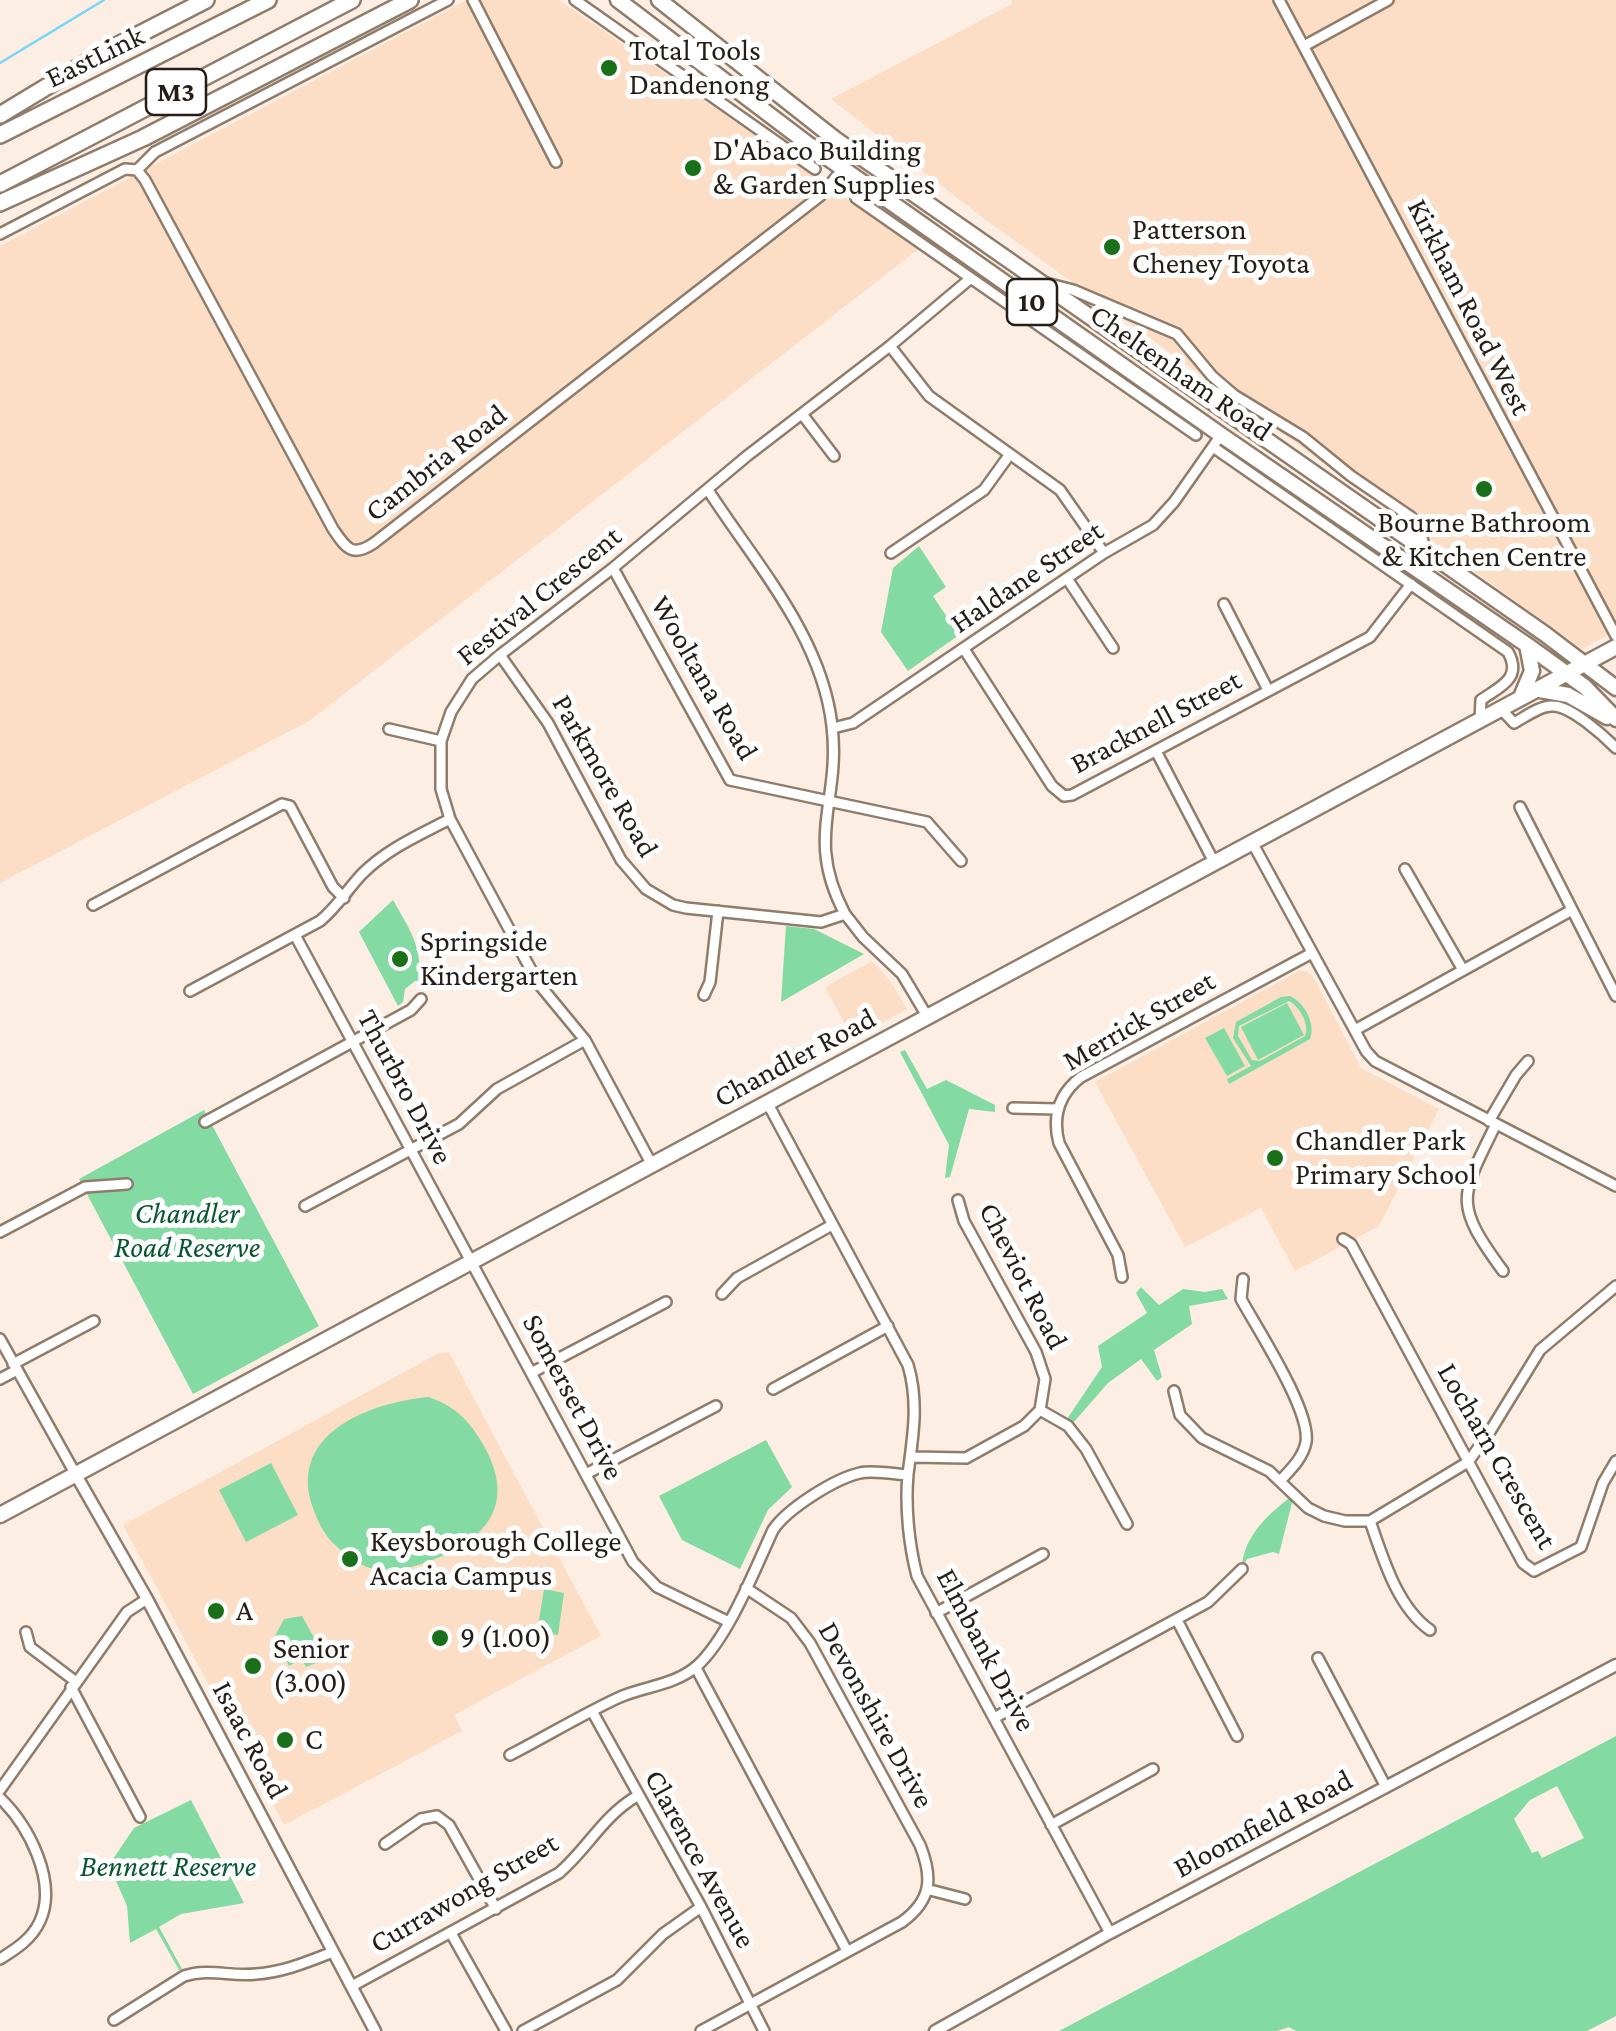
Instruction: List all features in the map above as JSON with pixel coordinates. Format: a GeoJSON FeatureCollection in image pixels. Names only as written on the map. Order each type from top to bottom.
{"type":"FeatureCollection","features":[{"type":"Feature","properties":{"kind":"highway"},"geometry":{"type":"LineString","coordinates":[[0,115],[100,54],[206,0]]}},
{"type":"Feature","properties":{"kind":"highway","name":"EastLink"},"geometry":{"type":"LineString","coordinates":[[0,135],[268,0]]}},
{"type":"Feature","properties":{"kind":"highway","name":"M3"},"geometry":{"type":"LineString","coordinates":[[0,184],[352,0]]}},
{"type":"Feature","properties":{"kind":"highway"},"geometry":{"type":"LineString","coordinates":[[0,203],[143,138],[410,0]]}},
{"type":"Feature","properties":{"kind":"main road","name":"Cheltenham Road"},"geometry":{"type":"LineString","coordinates":[[618,0],[808,144],[1217,441],[1527,645],[1601,701],[1616,721]]}},
{"type":"Feature","properties":{"kind":"main road","name":"Cheltenham Road"},"geometry":{"type":"LineString","coordinates":[[659,0],[852,151],[1586,663],[1616,688]]}},
{"type":"Feature","properties":{"kind":"main road"},"geometry":{"type":"LineString","coordinates":[[843,169],[852,151]]}},
{"type":"Feature","properties":{"kind":"main road"},"geometry":{"type":"LineString","coordinates":[[1209,401],[1222,422],[1217,441]]}},
{"type":"Feature","properties":{"kind":"main road"},"geometry":{"type":"LineString","coordinates":[[1520,699],[1531,676],[1527,645]]}},
{"type":"Feature","properties":{"kind":"main road","name":"Chandler Road"},"geometry":{"type":"LineString","coordinates":[[0,1515],[1616,647]]}},
{"type":"Feature","properties":{"kind":"main road"},"geometry":{"type":"LineString","coordinates":[[1538,690],[1568,695],[1616,721]]}},
{"type":"Feature","properties":{"kind":"street"},"geometry":{"type":"LineString","coordinates":[[0,234],[125,169],[136,170],[155,152],[448,0]]}},
{"type":"Feature","properties":{"kind":"street"},"geometry":{"type":"LineString","coordinates":[[473,0],[556,162]]}},
{"type":"Feature","properties":{"kind":"street","name":"Kirkham Road West"},"geometry":{"type":"LineString","coordinates":[[1279,0],[1616,636]]}},
{"type":"Feature","properties":{"kind":"street"},"geometry":{"type":"LineString","coordinates":[[1304,46],[1388,0]]}},
{"type":"Feature","properties":{"kind":"street"},"geometry":{"type":"LineString","coordinates":[[577,1],[815,169]]}},
{"type":"Feature","properties":{"kind":"street"},"geometry":{"type":"LineString","coordinates":[[784,148],[808,144]]}},
{"type":"Feature","properties":{"kind":"street","name":"Cambria Road"},"geometry":{"type":"LineString","coordinates":[[136,170],[145,180],[333,529],[352,552],[374,543],[642,336],[820,196],[843,169]]}},
{"type":"Feature","properties":{"kind":"street","name":"Cheltenham Road"},"geometry":{"type":"LineString","coordinates":[[856,198],[1196,436]]}},
{"type":"Feature","properties":{"kind":"street"},"geometry":{"type":"LineString","coordinates":[[894,206],[896,225]]}},
{"type":"Feature","properties":{"kind":"street","name":"Festival Crescent"},"geometry":{"type":"LineString","coordinates":[[652,1166],[585,1040],[538,983],[450,820],[441,789],[441,740],[451,712],[472,680],[500,655],[971,278]]}},
{"type":"Feature","properties":{"kind":"street","name":"Cheltenham Road"},"geometry":{"type":"LineString","coordinates":[[1034,280],[1072,290],[1172,332],[1234,396],[1311,443],[1411,518],[1420,530],[1425,550]]}},
{"type":"Feature","properties":{"kind":"street"},"geometry":{"type":"LineString","coordinates":[[890,346],[929,396],[1060,490],[1104,553]]}},
{"type":"Feature","properties":{"kind":"street"},"geometry":{"type":"LineString","coordinates":[[1179,379],[1200,382],[1220,396],[1234,396]]}},
{"type":"Feature","properties":{"kind":"street"},"geometry":{"type":"LineString","coordinates":[[802,414],[834,456]]}},
{"type":"Feature","properties":{"kind":"street","name":"Cheltenham Road"},"geometry":{"type":"LineString","coordinates":[[1217,441],[1511,656],[1514,670],[1510,680],[1481,700],[1480,720]]}},
{"type":"Feature","properties":{"kind":"street","name":"Haldane Street"},"geometry":{"type":"LineString","coordinates":[[832,728],[853,724],[1104,553],[1153,525],[1217,441]]}},
{"type":"Feature","properties":{"kind":"street"},"geometry":{"type":"LineString","coordinates":[[891,553],[984,490],[1010,454]]}},
{"type":"Feature","properties":{"kind":"street"},"geometry":{"type":"LineString","coordinates":[[708,490],[811,648],[824,681],[832,728],[824,856],[827,874],[845,914],[862,937],[894,964],[927,1016]]}},
{"type":"Feature","properties":{"kind":"street","name":"Wooltana Road"},"geometry":{"type":"LineString","coordinates":[[613,568],[730,780],[927,822],[961,861]]}},
{"type":"Feature","properties":{"kind":"street"},"geometry":{"type":"LineString","coordinates":[[1068,580],[1113,648]]}},
{"type":"Feature","properties":{"kind":"street","name":"Bracknell Street"},"geometry":{"type":"LineString","coordinates":[[964,649],[1052,786],[1064,796],[1377,632],[1410,584]]}},
{"type":"Feature","properties":{"kind":"street"},"geometry":{"type":"LineString","coordinates":[[1224,604],[1268,690]]}},
{"type":"Feature","properties":{"kind":"street","name":"Parkmore Road"},"geometry":{"type":"LineString","coordinates":[[500,655],[548,723],[629,872],[646,889],[672,905],[718,911],[821,922],[845,914]]}},
{"type":"Feature","properties":{"kind":"street"},"geometry":{"type":"LineString","coordinates":[[1502,709],[1515,722],[1547,706],[1558,706],[1616,748]]}},
{"type":"Feature","properties":{"kind":"street"},"geometry":{"type":"LineString","coordinates":[[390,729],[441,740]]}},
{"type":"Feature","properties":{"kind":"street"},"geometry":{"type":"LineString","coordinates":[[1156,751],[1215,864]]}},
{"type":"Feature","properties":{"kind":"street"},"geometry":{"type":"LineString","coordinates":[[93,905],[282,804],[290,806],[333,887],[344,898]]}},
{"type":"Feature","properties":{"kind":"street"},"geometry":{"type":"LineString","coordinates":[[1520,807],[1616,996]]}},
{"type":"Feature","properties":{"kind":"street"},"geometry":{"type":"LineString","coordinates":[[190,992],[320,921],[386,853],[450,820]]}},
{"type":"Feature","properties":{"kind":"street"},"geometry":{"type":"LineString","coordinates":[[1252,844],[1376,1062],[1616,1186]]}},
{"type":"Feature","properties":{"kind":"street"},"geometry":{"type":"LineString","coordinates":[[1405,868],[1463,970]]}},
{"type":"Feature","properties":{"kind":"street"},"geometry":{"type":"LineString","coordinates":[[1355,1030],[1572,910]]}},
{"type":"Feature","properties":{"kind":"street"},"geometry":{"type":"LineString","coordinates":[[704,995],[710,982],[718,911]]}},
{"type":"Feature","properties":{"kind":"street","name":"Thurbro Drive"},"geometry":{"type":"LineString","coordinates":[[296,935],[472,1262]]}},
{"type":"Feature","properties":{"kind":"street","name":"Merrick Street"},"geometry":{"type":"LineString","coordinates":[[1122,1278],[1118,1255],[1058,1143],[1055,1128],[1062,1097],[1081,1077],[1312,953]]}},
{"type":"Feature","properties":{"kind":"street"},"geometry":{"type":"LineString","coordinates":[[205,1122],[412,1010],[420,999]]}},
{"type":"Feature","properties":{"kind":"street"},"geometry":{"type":"LineString","coordinates":[[305,1206],[458,1124],[497,1090],[585,1040]]}},
{"type":"Feature","properties":{"kind":"street"},"geometry":{"type":"LineString","coordinates":[[1503,1271],[1478,1237],[1465,1206],[1466,1184],[1516,1075],[1528,1061]]}},
{"type":"Feature","properties":{"kind":"street","name":"Elmbank Drive"},"geometry":{"type":"LineString","coordinates":[[768,1104],[908,1365],[916,1391],[908,1475],[910,1550],[917,1576],[1110,1933]]}},
{"type":"Feature","properties":{"kind":"street"},"geometry":{"type":"LineString","coordinates":[[1013,1108],[1057,1109]]}},
{"type":"Feature","properties":{"kind":"street"},"geometry":{"type":"LineString","coordinates":[[0,1232],[85,1187],[127,1184]]}},
{"type":"Feature","properties":{"kind":"street","name":"Cheviot Road"},"geometry":{"type":"LineString","coordinates":[[958,1200],[964,1220],[1036,1352],[1045,1379],[1040,1410]]}},
{"type":"Feature","properties":{"kind":"street"},"geometry":{"type":"LineString","coordinates":[[722,1294],[737,1278],[832,1225]]}},
{"type":"Feature","properties":{"kind":"street","name":"Locharn Crescent"},"geometry":{"type":"LineString","coordinates":[[1343,1238],[1351,1244],[1523,1562],[1534,1572],[1581,1547],[1602,1483],[1616,1461]]}},
{"type":"Feature","properties":{"kind":"street","name":"Somerset Drive"},"geometry":{"type":"LineString","coordinates":[[472,1262],[634,1562],[657,1587],[728,1622]]}},
{"type":"Feature","properties":{"kind":"street"},"geometry":{"type":"LineString","coordinates":[[1244,1279],[1241,1299],[1304,1416],[1306,1446],[1280,1480]]}},
{"type":"Feature","properties":{"kind":"street"},"geometry":{"type":"LineString","coordinates":[[1174,1390],[1175,1404],[1190,1428],[1202,1438],[1259,1466],[1280,1480],[1308,1508],[1324,1516],[1345,1521],[1370,1520],[1468,1462],[1540,1350],[1616,1286]]}},
{"type":"Feature","properties":{"kind":"street"},"geometry":{"type":"LineString","coordinates":[[531,1373],[666,1302]]}},
{"type":"Feature","properties":{"kind":"street"},"geometry":{"type":"LineString","coordinates":[[0,1379],[94,1320]]}},
{"type":"Feature","properties":{"kind":"street"},"geometry":{"type":"LineString","coordinates":[[773,1389],[888,1326]]}},
{"type":"Feature","properties":{"kind":"street"},"geometry":{"type":"LineString","coordinates":[[0,1339],[76,1475]]}},
{"type":"Feature","properties":{"kind":"street"},"geometry":{"type":"LineString","coordinates":[[586,1474],[716,1406]]}},
{"type":"Feature","properties":{"kind":"street"},"geometry":{"type":"LineString","coordinates":[[912,1456],[966,1458],[1024,1426],[1040,1410],[1068,1426],[1086,1449],[1128,1524]]}},
{"type":"Feature","properties":{"kind":"street"},"geometry":{"type":"LineString","coordinates":[[510,1754],[635,1690],[671,1682],[696,1668],[714,1648],[780,1518],[861,1472],[908,1475]]}},
{"type":"Feature","properties":{"kind":"street","name":"Isaac Road"},"geometry":{"type":"LineString","coordinates":[[76,1475],[147,1599],[375,2031]]}},
{"type":"Feature","properties":{"kind":"street"},"geometry":{"type":"LineString","coordinates":[[1370,1520],[1384,1563],[1415,1620],[1430,1630]]}},
{"type":"Feature","properties":{"kind":"street"},"geometry":{"type":"LineString","coordinates":[[936,1612],[1043,1554]]}},
{"type":"Feature","properties":{"kind":"street"},"geometry":{"type":"LineString","coordinates":[[994,1718],[1177,1620],[1220,1594],[1242,1569]]}},
{"type":"Feature","properties":{"kind":"street","name":"Devonshire Drive"},"geometry":{"type":"LineString","coordinates":[[746,1588],[791,1618],[810,1643],[920,1844],[930,1873],[930,1890]]}},
{"type":"Feature","properties":{"kind":"street"},"geometry":{"type":"LineString","coordinates":[[0,1790],[127,1612],[147,1599]]}},
{"type":"Feature","properties":{"kind":"street"},"geometry":{"type":"LineString","coordinates":[[1177,1620],[1237,1736]]}},
{"type":"Feature","properties":{"kind":"street"},"geometry":{"type":"LineString","coordinates":[[26,1632],[30,1648],[73,1684],[140,1816]]}},
{"type":"Feature","properties":{"kind":"street"},"geometry":{"type":"LineString","coordinates":[[1318,1658],[1386,1787]]}},
{"type":"Feature","properties":{"kind":"street","name":"Bloomfield Road"},"geometry":{"type":"LineString","coordinates":[[935,2031],[1110,1933],[1616,1664]]}},
{"type":"Feature","properties":{"kind":"street"},"geometry":{"type":"LineString","coordinates":[[696,1668],[848,1950]]}},
{"type":"Feature","properties":{"kind":"street","name":"Clarence Avenue"},"geometry":{"type":"LineString","coordinates":[[592,1712],[764,2031]]}},
{"type":"Feature","properties":{"kind":"street"},"geometry":{"type":"LineString","coordinates":[[1051,1825],[1153,1769]]}},
{"type":"Feature","properties":{"kind":"street","name":"Currawong Street"},"geometry":{"type":"LineString","coordinates":[[352,1986],[559,1873],[579,1856],[601,1823],[637,1796]]}},
{"type":"Feature","properties":{"kind":"street"},"geometry":{"type":"LineString","coordinates":[[0,1798],[14,1811],[40,1860],[46,1896],[41,1921],[26,1942],[0,1959]]}},
{"type":"Feature","properties":{"kind":"street"},"geometry":{"type":"LineString","coordinates":[[385,1844],[421,1819],[437,1816],[449,1826],[496,1909]]}},
{"type":"Feature","properties":{"kind":"street"},"geometry":{"type":"LineString","coordinates":[[701,2031],[915,1913],[930,1890],[966,1899]]}},
{"type":"Feature","properties":{"kind":"street"},"geometry":{"type":"LineString","coordinates":[[523,2031],[617,1980],[663,1934],[700,1907]]}},
{"type":"Feature","properties":{"kind":"street"},"geometry":{"type":"LineString","coordinates":[[451,1934],[506,2031]]}},
{"type":"Feature","properties":{"kind":"street"},"geometry":{"type":"LineString","coordinates":[[114,2020],[196,1972],[252,1975],[290,1970],[333,1952]]}},
{"type":"Feature","properties":{"kind":"shaded area"},"geometry":{"type":"Polygon","coordinates":[[[467,0],[559,0],[919,249],[309,721],[0,883],[0,246],[467,0]]]}},
{"type":"Feature","properties":{"kind":"shaded area"},"geometry":{"type":"Polygon","coordinates":[[[1011,0],[1616,0],[1616,631],[1582,649],[979,215],[831,99],[1012,4],[1011,0]]]}},
{"type":"Feature","properties":{"kind":"shaded area"},"geometry":{"type":"Polygon","coordinates":[[[872,961],[892,983],[907,1009],[853,1039],[825,987],[872,961]]]}},
{"type":"Feature","properties":{"kind":"shaded area","name":"Chandler Park Primary School"},"geometry":{"type":"Polygon","coordinates":[[[1299,971],[1307,971],[1314,978],[1361,1068],[1439,1109],[1379,1226],[1295,1271],[1261,1208],[1185,1247],[1095,1082],[1299,971]]]}},
{"type":"Feature","properties":{"kind":"shaded area","name":"Keysborough College Acacia Campus"},"geometry":{"type":"Polygon","coordinates":[[[449,1352],[601,1636],[454,1715],[462,1731],[284,1825],[123,1525],[437,1354],[449,1352]]]}},
{"type":"Feature","properties":{"kind":"green space"},"geometry":{"type":"Polygon","coordinates":[[[919,546],[946,587],[933,596],[959,635],[908,671],[881,632],[893,568],[919,546]]]}},
{"type":"Feature","properties":{"kind":"green space"},"geometry":{"type":"Polygon","coordinates":[[[393,900],[414,939],[420,969],[420,982],[415,981],[405,989],[403,1002],[398,1006],[359,932],[393,900]]]}},
{"type":"Feature","properties":{"kind":"green space"},"geometry":{"type":"Polygon","coordinates":[[[786,926],[814,929],[864,954],[781,1002],[786,926]]]}},
{"type":"Feature","properties":{"kind":"green space"},"geometry":{"type":"Polygon","coordinates":[[[1290,996],[1305,1009],[1312,1027],[1310,1039],[1229,1084],[1227,1079],[1251,1066],[1233,1038],[1236,1022],[1281,997],[1290,996]],[[1289,1001],[1239,1026],[1238,1036],[1252,1060],[1260,1061],[1305,1036],[1305,1022],[1289,1001]]]}},
{"type":"Feature","properties":{"kind":"green space"},"geometry":{"type":"Polygon","coordinates":[[[1287,1003],[1304,1035],[1258,1060],[1241,1027],[1287,1003]]]}},
{"type":"Feature","properties":{"kind":"green space"},"geometry":{"type":"Polygon","coordinates":[[[1224,1028],[1245,1066],[1227,1076],[1205,1038],[1224,1028]]]}},
{"type":"Feature","properties":{"kind":"green space"},"geometry":{"type":"Polygon","coordinates":[[[905,1050],[927,1089],[946,1080],[995,1105],[995,1112],[969,1109],[950,1177],[945,1178],[949,1145],[900,1052],[905,1050]]]}},
{"type":"Feature","properties":{"kind":"green space","name":"Chandler Road Reserve"},"geometry":{"type":"Polygon","coordinates":[[[204,1110],[319,1326],[193,1394],[79,1179],[204,1110]]]}},
{"type":"Feature","properties":{"kind":"green space"},"geometry":{"type":"Polygon","coordinates":[[[1141,1287],[1159,1305],[1183,1289],[1222,1289],[1228,1299],[1189,1306],[1192,1324],[1154,1350],[1162,1377],[1157,1381],[1141,1359],[1108,1383],[1073,1423],[1067,1419],[1102,1367],[1098,1346],[1147,1313],[1136,1293],[1141,1287]]]}},
{"type":"Feature","properties":{"kind":"green space"},"geometry":{"type":"Polygon","coordinates":[[[429,1397],[454,1410],[484,1446],[497,1486],[496,1503],[480,1531],[450,1552],[408,1568],[370,1568],[340,1550],[319,1523],[308,1477],[313,1456],[325,1439],[362,1414],[429,1397]]]}},
{"type":"Feature","properties":{"kind":"green space"},"geometry":{"type":"Polygon","coordinates":[[[766,1440],[792,1487],[768,1510],[740,1569],[682,1540],[659,1496],[766,1440]]]}},
{"type":"Feature","properties":{"kind":"green space"},"geometry":{"type":"Polygon","coordinates":[[[271,1463],[298,1515],[246,1542],[219,1490],[271,1463]]]}},
{"type":"Feature","properties":{"kind":"green space"},"geometry":{"type":"Polygon","coordinates":[[[1294,1495],[1279,1554],[1247,1559],[1242,1569],[1252,1536],[1275,1509],[1294,1495]]]}},
{"type":"Feature","properties":{"kind":"green space"},"geometry":{"type":"Polygon","coordinates":[[[544,1589],[564,1593],[558,1635],[537,1632],[544,1589]]]}},
{"type":"Feature","properties":{"kind":"green space"},"geometry":{"type":"Polygon","coordinates":[[[302,1616],[326,1659],[306,1667],[302,1659],[289,1666],[275,1636],[284,1619],[302,1616]]]}},
{"type":"Feature","properties":{"kind":"green space"},"geometry":{"type":"Polygon","coordinates":[[[1616,1736],[1616,2016],[1587,2031],[1296,2031],[1289,2027],[1277,2031],[1059,2031],[1616,1736]],[[1557,1786],[1530,1800],[1514,1819],[1532,1853],[1538,1851],[1542,1858],[1584,1838],[1557,1786]]]}},
{"type":"Feature","properties":{"kind":"green space","name":"Bennett Reserve"},"geometry":{"type":"Polygon","coordinates":[[[191,1800],[244,1903],[181,1914],[159,1927],[182,1969],[179,1970],[156,1929],[130,1943],[127,1906],[109,1865],[134,1828],[191,1800]]]}},
{"type":"Feature","properties":{"kind":"waterway"},"geometry":{"type":"LineString","coordinates":[[0,63],[104,0]]}},
{"type":"Feature","properties":{"kind":"place","name":"Total Tools Dandenong"},"geometry":{"type":"Point","coordinates":[609,68]}},
{"type":"Feature","properties":{"kind":"place","name":"D'Abaco Building & Garden Supplies"},"geometry":{"type":"Point","coordinates":[693,168]}},
{"type":"Feature","properties":{"kind":"place","name":"Patterson Cheney Toyota"},"geometry":{"type":"Point","coordinates":[1112,247]}},
{"type":"Feature","properties":{"kind":"place","name":"Bourne Bathroom & Kitchen Centre"},"geometry":{"type":"Point","coordinates":[1484,489]}},
{"type":"Feature","properties":{"kind":"place","name":"Springside Kindergarten"},"geometry":{"type":"Point","coordinates":[400,959]}},
{"type":"Feature","properties":{"kind":"place","name":"Chandler Park Primary School"},"geometry":{"type":"Point","coordinates":[1275,1158]}},
{"type":"Feature","properties":{"kind":"place","name":"Keysborough College Acacia Campus"},"geometry":{"type":"Point","coordinates":[350,1559]}},
{"type":"Feature","properties":{"kind":"place","name":"A"},"geometry":{"type":"Point","coordinates":[216,1611]}},
{"type":"Feature","properties":{"kind":"place","name":"9 (1.00)"},"geometry":{"type":"Point","coordinates":[440,1638]}},
{"type":"Feature","properties":{"kind":"place","name":"Senior (3.00)"},"geometry":{"type":"Point","coordinates":[253,1666]}},
{"type":"Feature","properties":{"kind":"place","name":"C"},"geometry":{"type":"Point","coordinates":[285,1740]}}]}
